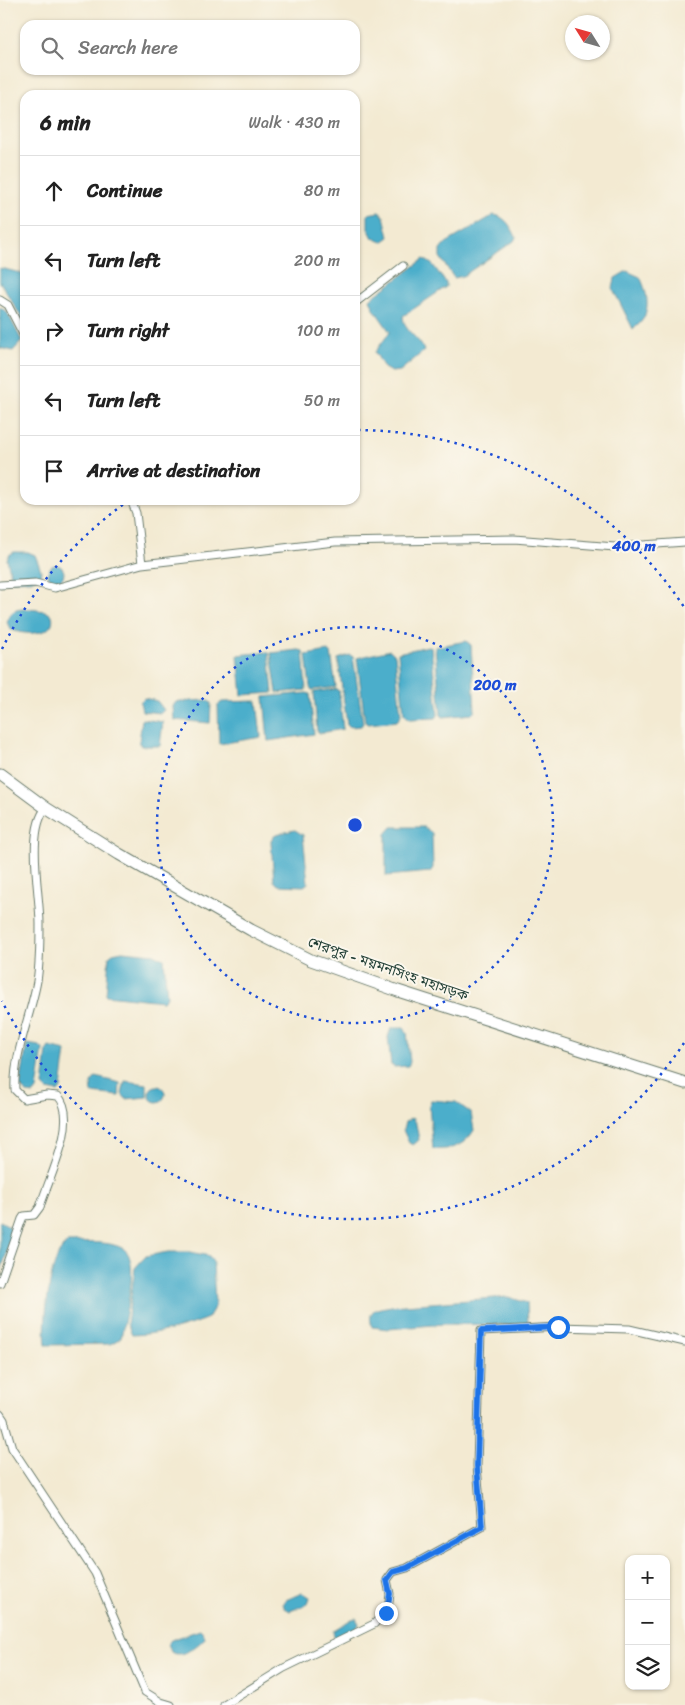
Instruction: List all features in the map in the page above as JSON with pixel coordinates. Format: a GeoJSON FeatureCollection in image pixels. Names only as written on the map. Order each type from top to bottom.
{"type":"FeatureCollection","features":[{"type":"Feature","properties":{"kind":"main road","name":"শেরপুর - ময়মনসিংহ মহাসড়ক"},"geometry":{"type":"LineString","coordinates":[[0,774],[46,808],[119,854],[251,930],[311,960],[398,991],[685,1083]]}},
{"type":"Feature","properties":{"kind":"street"},"geometry":{"type":"LineString","coordinates":[[360,299],[403,266]]}},
{"type":"Feature","properties":{"kind":"street"},"geometry":{"type":"LineString","coordinates":[[0,300],[8,306],[20,329]]}},
{"type":"Feature","properties":{"kind":"street"},"geometry":{"type":"LineString","coordinates":[[133,505],[136,514],[142,564]]}},
{"type":"Feature","properties":{"kind":"street"},"geometry":{"type":"LineString","coordinates":[[0,585],[35,583],[54,588],[142,564],[335,542],[514,539],[615,547],[685,542]]}},
{"type":"Feature","properties":{"kind":"street"},"geometry":{"type":"LineString","coordinates":[[0,1283],[22,1219],[24,1216],[34,1215],[40,1207],[65,1130],[67,1111],[58,1096],[48,1095],[24,1099],[14,1090],[22,1043],[37,981],[40,921],[37,881],[38,823],[46,808]]}},
{"type":"Feature","properties":{"kind":"street"},"geometry":{"type":"LineString","coordinates":[[224,1705],[284,1668],[374,1624],[388,1609],[390,1594],[387,1580],[393,1572],[407,1568],[482,1527],[477,1466],[481,1331],[558,1327],[629,1329],[685,1342]]}},
{"type":"Feature","properties":{"kind":"street"},"geometry":{"type":"LineString","coordinates":[[0,1414],[4,1420],[12,1448],[95,1573],[145,1692],[170,1705]]}},
{"type":"Feature","properties":{"kind":"water"},"geometry":{"type":"Polygon","coordinates":[[[379,212],[384,216],[389,237],[382,242],[373,238],[368,228],[368,214],[379,212]]]}},
{"type":"Feature","properties":{"kind":"water"},"geometry":{"type":"Polygon","coordinates":[[[494,215],[508,223],[516,237],[514,241],[463,276],[454,278],[440,257],[440,250],[446,243],[494,215]]]}},
{"type":"Feature","properties":{"kind":"water"},"geometry":{"type":"Polygon","coordinates":[[[424,259],[433,265],[446,283],[446,287],[403,316],[409,331],[424,351],[400,371],[391,372],[384,368],[375,352],[390,332],[374,309],[370,299],[424,259]]]}},
{"type":"Feature","properties":{"kind":"water"},"geometry":{"type":"Polygon","coordinates":[[[0,268],[20,273],[20,315],[0,282],[0,268]]]}},
{"type":"Feature","properties":{"kind":"water"},"geometry":{"type":"Polygon","coordinates":[[[627,271],[640,277],[647,298],[646,312],[639,324],[633,329],[613,289],[615,278],[627,271]]]}},
{"type":"Feature","properties":{"kind":"water"},"geometry":{"type":"Polygon","coordinates":[[[0,307],[7,312],[20,337],[20,343],[13,351],[0,348],[0,307]]]}},
{"type":"Feature","properties":{"kind":"water"},"geometry":{"type":"Polygon","coordinates":[[[14,552],[28,552],[35,555],[41,570],[40,577],[32,580],[12,581],[7,559],[14,552]]]}},
{"type":"Feature","properties":{"kind":"water"},"geometry":{"type":"Polygon","coordinates":[[[56,565],[64,573],[56,581],[48,573],[56,565]]]}},
{"type":"Feature","properties":{"kind":"water"},"geometry":{"type":"Polygon","coordinates":[[[18,610],[45,611],[52,615],[50,627],[45,631],[31,633],[10,629],[7,622],[10,614],[18,610]]]}},
{"type":"Feature","properties":{"kind":"water"},"geometry":{"type":"Polygon","coordinates":[[[466,641],[471,645],[475,711],[472,714],[443,717],[441,715],[435,647],[466,641]]]}},
{"type":"Feature","properties":{"kind":"water"},"geometry":{"type":"Polygon","coordinates":[[[428,646],[431,647],[438,715],[436,718],[410,719],[404,714],[398,653],[428,646]]]}},
{"type":"Feature","properties":{"kind":"water"},"geometry":{"type":"Polygon","coordinates":[[[390,650],[395,655],[401,716],[397,721],[368,724],[365,722],[357,658],[390,650]]]}},
{"type":"Feature","properties":{"kind":"water"},"geometry":{"type":"Polygon","coordinates":[[[303,651],[306,690],[277,693],[271,653],[303,651]]]}},
{"type":"Feature","properties":{"kind":"water"},"geometry":{"type":"Polygon","coordinates":[[[328,651],[331,653],[336,687],[312,690],[306,655],[328,651]]]}},
{"type":"Feature","properties":{"kind":"water"},"geometry":{"type":"Polygon","coordinates":[[[269,653],[273,693],[242,695],[238,655],[269,653]]]}},
{"type":"Feature","properties":{"kind":"water"},"geometry":{"type":"Polygon","coordinates":[[[350,655],[353,657],[363,723],[361,726],[350,727],[347,724],[338,659],[350,655]]]}},
{"type":"Feature","properties":{"kind":"water"},"geometry":{"type":"Polygon","coordinates":[[[336,689],[339,691],[343,729],[320,733],[317,731],[314,692],[336,689]]]}},
{"type":"Feature","properties":{"kind":"water"},"geometry":{"type":"Polygon","coordinates":[[[310,694],[314,734],[268,741],[264,697],[310,694]]]}},
{"type":"Feature","properties":{"kind":"water"},"geometry":{"type":"Polygon","coordinates":[[[144,698],[157,701],[164,710],[161,713],[142,711],[140,702],[144,698]]]}},
{"type":"Feature","properties":{"kind":"water"},"geometry":{"type":"Polygon","coordinates":[[[207,700],[211,703],[210,723],[174,720],[173,706],[176,702],[207,700]]]}},
{"type":"Feature","properties":{"kind":"water"},"geometry":{"type":"Polygon","coordinates":[[[257,701],[261,737],[219,744],[218,705],[222,702],[257,701]]]}},
{"type":"Feature","properties":{"kind":"water"},"geometry":{"type":"Polygon","coordinates":[[[142,719],[163,722],[160,746],[141,746],[139,742],[142,719]]]}},
{"type":"Feature","properties":{"kind":"water"},"geometry":{"type":"Polygon","coordinates":[[[392,827],[424,827],[432,833],[433,868],[430,872],[386,876],[386,834],[392,827]]]}},
{"type":"Feature","properties":{"kind":"water"},"geometry":{"type":"Polygon","coordinates":[[[295,830],[303,835],[308,883],[304,886],[278,885],[274,881],[271,841],[276,834],[295,830]]]}},
{"type":"Feature","properties":{"kind":"water"},"geometry":{"type":"Polygon","coordinates":[[[122,951],[154,954],[164,959],[167,997],[163,1001],[106,995],[109,956],[122,951]]]}},
{"type":"Feature","properties":{"kind":"water"},"geometry":{"type":"Polygon","coordinates":[[[391,1028],[404,1028],[407,1032],[410,1062],[408,1066],[394,1067],[391,1065],[388,1037],[391,1028]]]}},
{"type":"Feature","properties":{"kind":"water"},"geometry":{"type":"Polygon","coordinates":[[[27,1044],[40,1046],[43,1049],[37,1090],[34,1094],[27,1093],[20,1087],[27,1044]]]}},
{"type":"Feature","properties":{"kind":"water"},"geometry":{"type":"Polygon","coordinates":[[[49,1047],[66,1051],[61,1088],[58,1092],[47,1090],[43,1086],[47,1050],[49,1047]]]}},
{"type":"Feature","properties":{"kind":"water"},"geometry":{"type":"Polygon","coordinates":[[[96,1077],[120,1083],[119,1096],[92,1093],[91,1083],[96,1077]]]}},
{"type":"Feature","properties":{"kind":"water"},"geometry":{"type":"Polygon","coordinates":[[[125,1081],[147,1084],[147,1097],[126,1099],[122,1094],[125,1081]]]}},
{"type":"Feature","properties":{"kind":"water"},"geometry":{"type":"Polygon","coordinates":[[[157,1086],[165,1094],[157,1102],[149,1094],[157,1086]]]}},
{"type":"Feature","properties":{"kind":"water"},"geometry":{"type":"Polygon","coordinates":[[[431,1100],[456,1102],[471,1113],[474,1130],[467,1140],[451,1148],[433,1149],[429,1105],[431,1100]]]}},
{"type":"Feature","properties":{"kind":"water"},"geometry":{"type":"Polygon","coordinates":[[[412,1118],[416,1124],[419,1140],[413,1145],[409,1143],[403,1130],[405,1122],[412,1118]]]}},
{"type":"Feature","properties":{"kind":"water"},"geometry":{"type":"Polygon","coordinates":[[[0,1221],[9,1226],[13,1234],[0,1274],[0,1221]]]}},
{"type":"Feature","properties":{"kind":"water"},"geometry":{"type":"Polygon","coordinates":[[[67,1243],[111,1244],[124,1249],[129,1255],[131,1265],[130,1291],[121,1338],[110,1344],[46,1345],[45,1322],[52,1275],[61,1250],[67,1243]]]}},
{"type":"Feature","properties":{"kind":"water"},"geometry":{"type":"Polygon","coordinates":[[[168,1252],[190,1252],[209,1256],[213,1261],[215,1306],[208,1318],[199,1322],[161,1332],[132,1335],[127,1324],[135,1268],[146,1256],[168,1252]]]}},
{"type":"Feature","properties":{"kind":"water"},"geometry":{"type":"Polygon","coordinates":[[[508,1297],[527,1303],[528,1323],[522,1325],[444,1324],[389,1329],[372,1327],[372,1313],[374,1310],[381,1308],[508,1297]]]}},
{"type":"Feature","properties":{"kind":"water"},"geometry":{"type":"Polygon","coordinates":[[[302,1593],[310,1597],[308,1604],[290,1611],[285,1608],[283,1604],[286,1600],[302,1593]]]}},
{"type":"Feature","properties":{"kind":"water"},"geometry":{"type":"Polygon","coordinates":[[[356,1618],[359,1624],[355,1630],[335,1640],[334,1630],[356,1618]]]}},
{"type":"Feature","properties":{"kind":"water"},"geometry":{"type":"Polygon","coordinates":[[[200,1630],[205,1638],[194,1648],[180,1654],[171,1652],[168,1643],[171,1640],[200,1630]]]}},
{"type":"Feature","properties":{"kind":"route"},"geometry":{"type":"LineString","coordinates":[[386,1613],[390,1594],[387,1580],[393,1572],[407,1568],[457,1539],[473,1534],[482,1527],[477,1466],[481,1331],[558,1327]]}}]}
